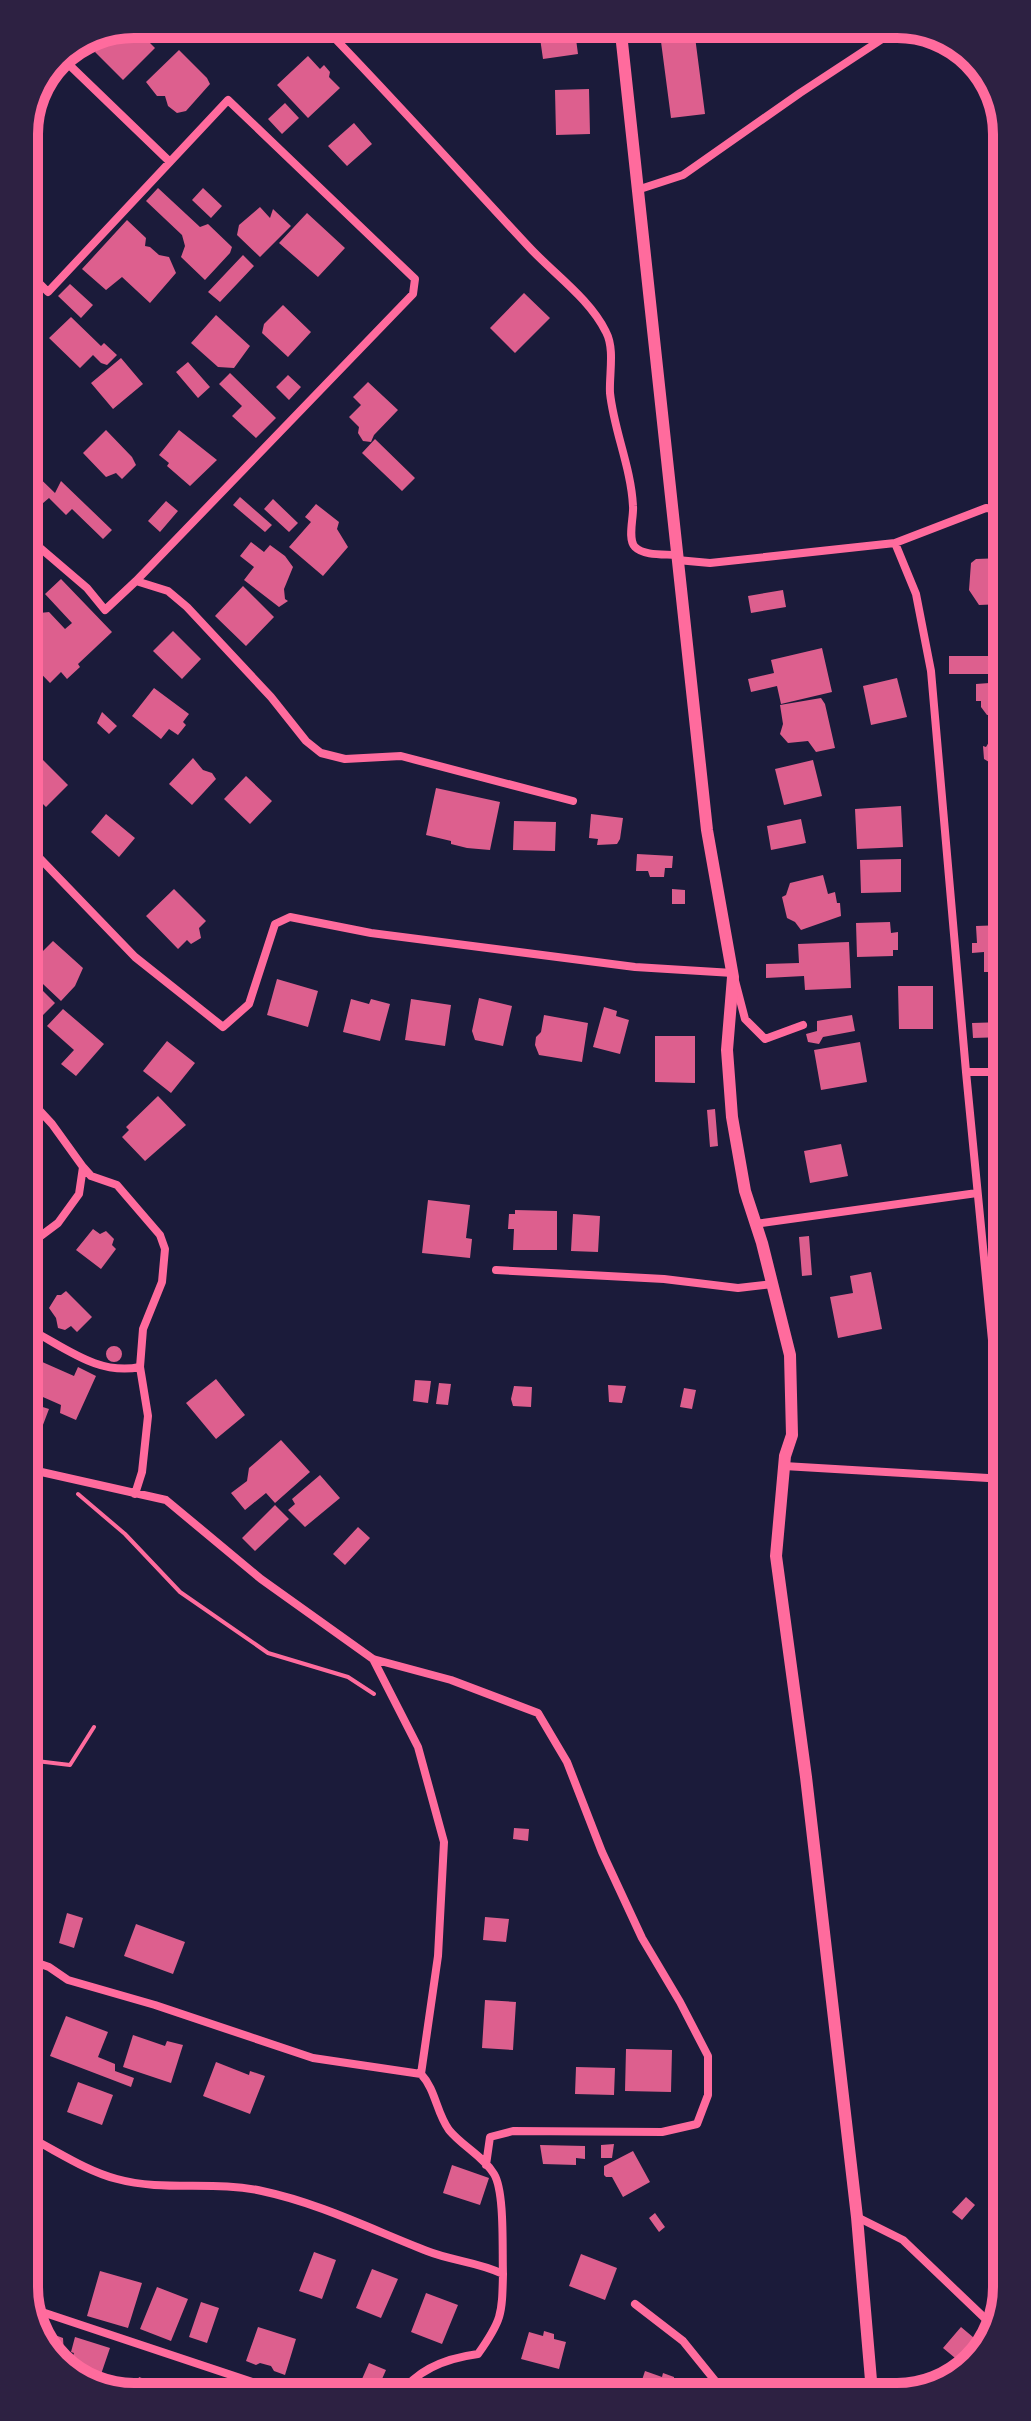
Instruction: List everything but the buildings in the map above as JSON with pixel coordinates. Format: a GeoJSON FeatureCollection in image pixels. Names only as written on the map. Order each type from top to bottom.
{"type":"FeatureCollection","features":[{"type":"Feature","properties":{"kind":"main road"},"geometry":{"type":"LineString","coordinates":[[621,38],[707,830],[733,973],[727,1050],[732,1117],[745,1191],[790,1355],[792,1435],[784,1466],[776,1556],[806,1777],[857,2217],[871,2383]]}},
{"type":"Feature","properties":{"kind":"street"},"geometry":{"type":"LineString","coordinates":[[334,38],[595,315],[608,336],[610,391],[617,436],[628,468],[633,507],[632,542],[638,550],[710,563],[895,543],[986,508],[993,509]]}},
{"type":"Feature","properties":{"kind":"street"},"geometry":{"type":"LineString","coordinates":[[637,190],[683,175],[884,38]]}},
{"type":"Feature","properties":{"kind":"street"},"geometry":{"type":"LineString","coordinates":[[69,64],[170,162]]}},
{"type":"Feature","properties":{"kind":"street"},"geometry":{"type":"LineString","coordinates":[[38,282],[48,292],[228,100],[415,279],[413,294],[105,610],[87,588],[38,546]]}},
{"type":"Feature","properties":{"kind":"street"},"geometry":{"type":"LineString","coordinates":[[895,543],[916,594],[931,671],[993,1355]]}},
{"type":"Feature","properties":{"kind":"street"},"geometry":{"type":"LineString","coordinates":[[136,581],[168,591],[187,607],[271,697],[306,741],[321,753],[345,759],[401,756],[573,801]]}},
{"type":"Feature","properties":{"kind":"street"},"geometry":{"type":"LineString","coordinates":[[38,856],[135,957],[223,1027],[249,1004],[275,924],[290,917],[401,937],[635,967],[733,973],[745,1019],[765,1039],[803,1025]]}},
{"type":"Feature","properties":{"kind":"street"},"geometry":{"type":"LineString","coordinates":[[966,1072],[993,1072]]}},
{"type":"Feature","properties":{"kind":"street"},"geometry":{"type":"LineString","coordinates":[[38,1109],[91,1176],[117,1185],[160,1235],[165,1249],[162,1282],[143,1329],[140,1367],[148,1416],[142,1472],[135,1494]]}},
{"type":"Feature","properties":{"kind":"street"},"geometry":{"type":"LineString","coordinates":[[38,1238],[58,1223],[79,1194],[83,1167]]}},
{"type":"Feature","properties":{"kind":"street"},"geometry":{"type":"LineString","coordinates":[[755,1224],[977,1193]]}},
{"type":"Feature","properties":{"kind":"street"},"geometry":{"type":"LineString","coordinates":[[496,1270],[664,1279],[738,1288],[773,1284]]}},
{"type":"Feature","properties":{"kind":"street"},"geometry":{"type":"LineString","coordinates":[[38,1335],[70,1354],[97,1365],[123,1370],[140,1367]]}},
{"type":"Feature","properties":{"kind":"street"},"geometry":{"type":"LineString","coordinates":[[784,1466],[993,1475]]}},
{"type":"Feature","properties":{"kind":"street"},"geometry":{"type":"LineString","coordinates":[[38,1472],[166,1500],[261,1579],[373,1659],[451,1680],[538,1713],[567,1762],[602,1852],[642,1938],[708,2056],[708,2095],[697,2124],[662,2132],[513,2131],[490,2137],[486,2165]]}},
{"type":"Feature","properties":{"kind":"street"},"geometry":{"type":"LineString","coordinates":[[373,1659],[418,1747],[444,1842],[438,1956],[421,2074]]}},
{"type":"Feature","properties":{"kind":"street"},"geometry":{"type":"LineString","coordinates":[[38,1963],[68,1980],[155,2005],[313,2058],[421,2074],[429,2083],[450,2131],[496,2176],[501,2208],[502,2313],[494,2332],[478,2354],[441,2363],[408,2383]]}},
{"type":"Feature","properties":{"kind":"street"},"geometry":{"type":"LineString","coordinates":[[38,2141],[118,2180],[166,2186],[230,2186],[262,2191],[323,2209],[432,2253],[488,2266],[503,2274]]}},
{"type":"Feature","properties":{"kind":"street"},"geometry":{"type":"LineString","coordinates":[[857,2217],[903,2240],[987,2320]]}},
{"type":"Feature","properties":{"kind":"street"},"geometry":{"type":"LineString","coordinates":[[635,2304],[683,2341],[717,2383]]}},
{"type":"Feature","properties":{"kind":"street"},"geometry":{"type":"LineString","coordinates":[[41,2312],[255,2383]]}},
{"type":"Feature","properties":{"kind":"path"},"geometry":{"type":"LineString","coordinates":[[57,1477],[125,1534],[180,1592],[268,1653],[348,1677],[399,1710]]}},
{"type":"Feature","properties":{"kind":"path"},"geometry":{"type":"LineString","coordinates":[[38,1761],[70,1765],[94,1727]]}}]}
